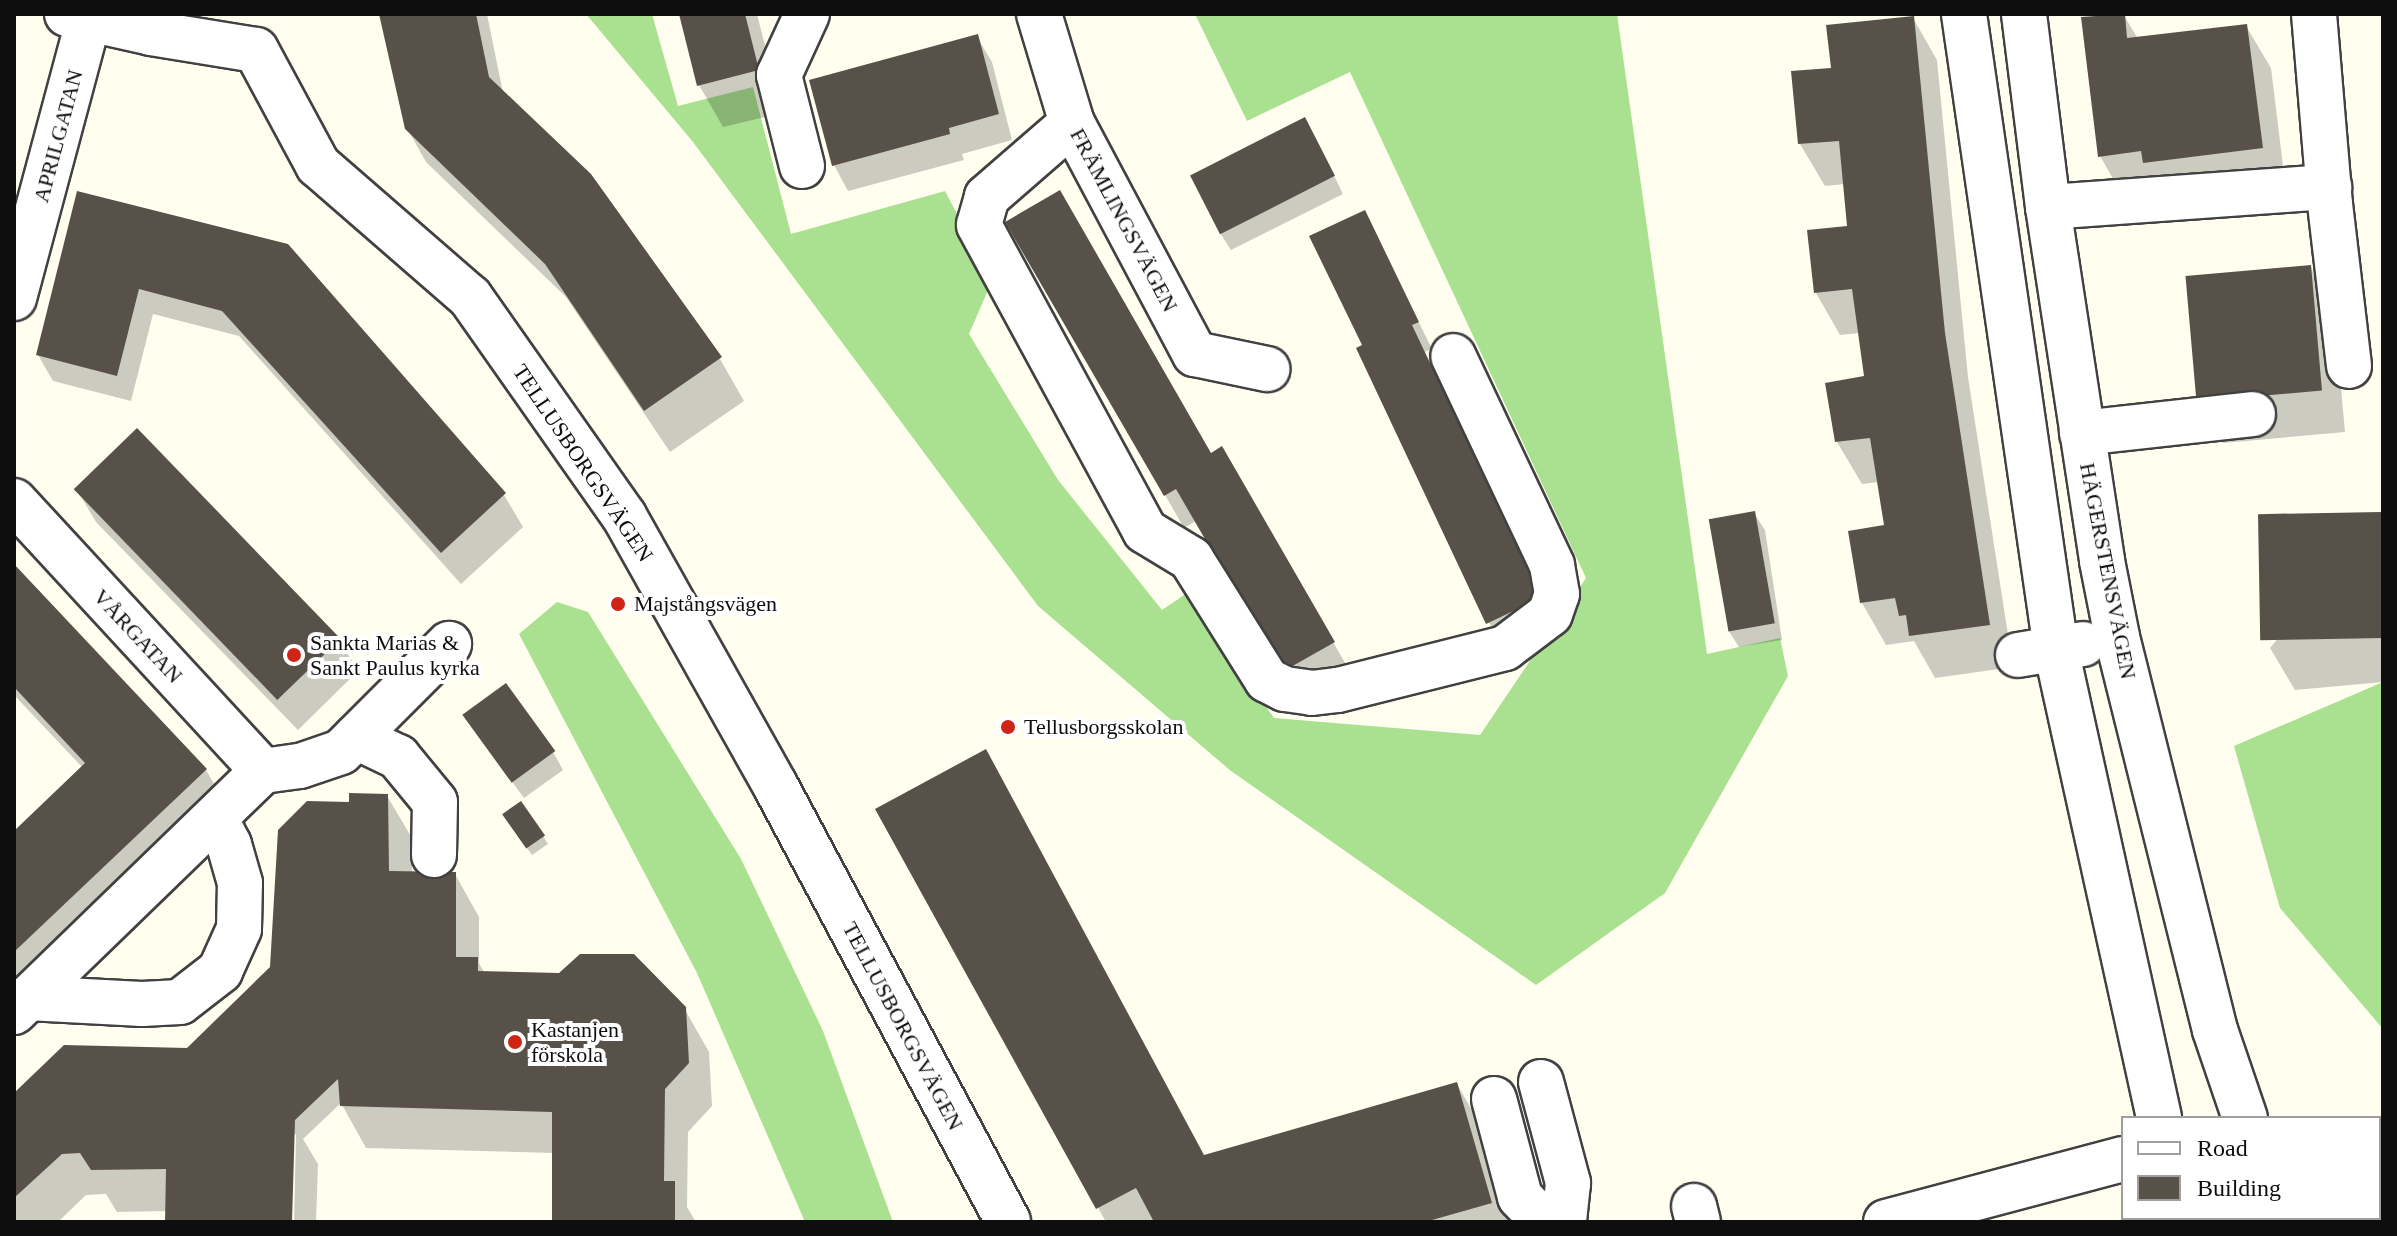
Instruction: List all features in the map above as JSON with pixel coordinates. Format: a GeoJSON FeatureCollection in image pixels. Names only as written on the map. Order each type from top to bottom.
{"type":"FeatureCollection","features":[{"type":"Feature","properties":{"kind":"street"},"geometry":{"type":"LineString","coordinates":[[802,166],[779,75],[807,14]]}},
{"type":"Feature","properties":{"kind":"street","name":"FRÄMLINGSVÄGEN"},"geometry":{"type":"LineString","coordinates":[[1039,14],[1072,123],[1195,354],[1267,369]]}},
{"type":"Feature","properties":{"kind":"street"},"geometry":{"type":"LineString","coordinates":[[1964,14],[2037,652],[2158,1116]]}},
{"type":"Feature","properties":{"kind":"street","name":"HÄGERSTENSVÄGEN"},"geometry":{"type":"LineString","coordinates":[[2024,14],[2048,207],[2117,637],[2215,1030],[2244,1116]]}},
{"type":"Feature","properties":{"kind":"street"},"geometry":{"type":"LineString","coordinates":[[2314,14],[2349,366]]}},
{"type":"Feature","properties":{"kind":"street","name":"TELLUSBORGSVÄGEN"},"geometry":{"type":"LineString","coordinates":[[78,16],[258,32],[318,165],[470,297],[624,516],[775,785],[1008,1222]]}},
{"type":"Feature","properties":{"kind":"street","name":"APRILGATAN"},"geometry":{"type":"LineString","coordinates":[[14,298],[78,16]]}},
{"type":"Feature","properties":{"kind":"street"},"geometry":{"type":"LineString","coordinates":[[1072,123],[987,197],[979,225],[1145,531],[1191,559],[1267,680],[1285,689],[1312,693],[1338,690],[1505,648],[1550,614],[1557,594],[1552,565],[1453,356]]}},
{"type":"Feature","properties":{"kind":"street"},"geometry":{"type":"LineString","coordinates":[[2048,207],[2329,187]]}},
{"type":"Feature","properties":{"kind":"street"},"geometry":{"type":"LineString","coordinates":[[2082,433],[2253,414]]}},
{"type":"Feature","properties":{"kind":"street","name":"VÅRGATAN"},"geometry":{"type":"LineString","coordinates":[[14,501],[263,771]]}},
{"type":"Feature","properties":{"kind":"street"},"geometry":{"type":"LineString","coordinates":[[2037,652],[2117,637]]}},
{"type":"Feature","properties":{"kind":"street"},"geometry":{"type":"LineString","coordinates":[[21,1005],[216,820],[263,771],[300,766],[341,752],[449,644]]}},
{"type":"Feature","properties":{"kind":"street"},"geometry":{"type":"LineString","coordinates":[[356,737],[398,757],[435,802],[434,855]]}},
{"type":"Feature","properties":{"kind":"street"},"geometry":{"type":"LineString","coordinates":[[21,1005],[180,1002],[220,971],[239,929],[240,883],[229,845],[216,820]]}},
{"type":"Feature","properties":{"kind":"street"},"geometry":{"type":"LineString","coordinates":[[1541,1082],[1568,1183],[1564,1222]]}},
{"type":"Feature","properties":{"kind":"street"},"geometry":{"type":"LineString","coordinates":[[1494,1099],[1520,1197],[1544,1222]]}},
{"type":"Feature","properties":{"kind":"street"},"geometry":{"type":"LineString","coordinates":[[1886,1222],[2121,1160]]}},
{"type":"Feature","properties":{"kind":"green space"},"geometry":{"type":"Polygon","coordinates":[[[586,14],[652,14],[678,106],[753,87],[791,234],[945,191],[992,281],[969,334],[1058,480],[1162,610],[1187,593],[1274,718],[1480,735],[1586,578],[1350,72],[1247,121],[1195,14],[1617,14],[1707,654],[1780,638],[1788,676],[1665,893],[1536,985],[1231,771],[1038,606],[693,142],[586,14]]]}},
{"type":"Feature","properties":{"kind":"green space"},"geometry":{"type":"Polygon","coordinates":[[[557,602],[588,612],[741,859],[823,1031],[893,1222],[805,1222],[697,973],[519,634],[557,602]]]}},
{"type":"Feature","properties":{"kind":"green space"},"geometry":{"type":"Polygon","coordinates":[[[2383,682],[2383,1029],[2280,908],[2234,746],[2383,682]]]}},
{"type":"Feature","properties":{"kind":"building"},"geometry":{"type":"Polygon","coordinates":[[[379,14],[476,14],[489,77],[591,174],[722,357],[644,411],[545,264],[405,129],[379,14]]]}},
{"type":"Feature","properties":{"kind":"building"},"geometry":{"type":"Polygon","coordinates":[[[679,14],[745,14],[759,70],[697,86],[679,14]]]}},
{"type":"Feature","properties":{"kind":"building"},"geometry":{"type":"Polygon","coordinates":[[[2125,14],[2127,38],[2247,24],[2263,148],[2143,163],[2141,151],[2098,157],[2081,17],[2125,14]]]}},
{"type":"Feature","properties":{"kind":"building"},"geometry":{"type":"Polygon","coordinates":[[[1914,16],[1945,333],[1990,625],[1909,636],[1906,615],[1899,616],[1895,598],[1860,603],[1848,531],[1884,525],[1870,438],[1835,442],[1825,383],[1864,376],[1852,289],[1814,293],[1807,230],[1847,226],[1839,141],[1798,144],[1791,71],[1831,68],[1826,25],[1914,16]]]}},
{"type":"Feature","properties":{"kind":"building"},"geometry":{"type":"Polygon","coordinates":[[[978,34],[999,114],[949,128],[950,134],[832,166],[809,80],[978,34]]]}},
{"type":"Feature","properties":{"kind":"building"},"geometry":{"type":"Polygon","coordinates":[[[1305,117],[1335,176],[1220,234],[1190,176],[1305,117]]]}},
{"type":"Feature","properties":{"kind":"building"},"geometry":{"type":"Polygon","coordinates":[[[1060,190],[1211,453],[1222,446],[1335,642],[1282,672],[1176,489],[1164,496],[1005,222],[1060,190]]]}},
{"type":"Feature","properties":{"kind":"building"},"geometry":{"type":"Polygon","coordinates":[[[77,191],[288,244],[506,493],[441,553],[222,311],[139,289],[117,376],[36,355],[77,191]]]}},
{"type":"Feature","properties":{"kind":"building"},"geometry":{"type":"Polygon","coordinates":[[[1365,210],[1419,322],[1412,325],[1541,598],[1486,624],[1356,348],[1362,345],[1309,236],[1365,210]]]}},
{"type":"Feature","properties":{"kind":"building"},"geometry":{"type":"Polygon","coordinates":[[[2311,265],[2322,391],[2196,402],[2185,276],[2311,265]]]}},
{"type":"Feature","properties":{"kind":"building"},"geometry":{"type":"Polygon","coordinates":[[[137,428],[341,639],[277,700],[74,489],[137,428]]]}},
{"type":"Feature","properties":{"kind":"building"},"geometry":{"type":"Polygon","coordinates":[[[1755,511],[1775,623],[1729,631],[1709,519],[1755,511]]]}},
{"type":"Feature","properties":{"kind":"building"},"geometry":{"type":"Polygon","coordinates":[[[2381,512],[2383,638],[2260,640],[2258,514],[2381,512]]]}},
{"type":"Feature","properties":{"kind":"building"},"geometry":{"type":"Polygon","coordinates":[[[14,564],[207,769],[14,952],[14,831],[85,763],[14,687],[14,564]]]}},
{"type":"Feature","properties":{"kind":"building"},"geometry":{"type":"Polygon","coordinates":[[[506,683],[555,751],[512,783],[462,715],[506,683]]]}},
{"type":"Feature","properties":{"kind":"building"},"geometry":{"type":"Polygon","coordinates":[[[986,749],[1204,1155],[1457,1082],[1492,1203],[1425,1222],[1154,1222],[1136,1188],[1096,1209],[875,809],[986,749]]]}},
{"type":"Feature","properties":{"kind":"building","name":"Kastanjen förskola"},"geometry":{"type":"Polygon","coordinates":[[[349,793],[388,794],[389,871],[456,872],[456,957],[478,957],[478,971],[559,973],[580,954],[634,954],[686,1007],[689,1063],[665,1089],[664,1181],[675,1181],[675,1222],[552,1222],[552,1112],[340,1106],[338,1079],[295,1120],[292,1222],[165,1222],[166,1169],[91,1170],[80,1153],[62,1154],[14,1198],[14,1093],[64,1045],[187,1048],[270,967],[278,830],[307,801],[349,802],[349,793]]]}},
{"type":"Feature","properties":{"kind":"building"},"geometry":{"type":"Polygon","coordinates":[[[521,801],[545,835],[526,849],[502,814],[521,801]]]}},
{"type":"Feature","properties":{"kind":"place","name":"Majstångsvägen"},"geometry":{"type":"Point","coordinates":[618,604]}},
{"type":"Feature","properties":{"kind":"place","name":"Sankta Marias & Sankt Paulus kyrka"},"geometry":{"type":"Point","coordinates":[294,655]}},
{"type":"Feature","properties":{"kind":"place","name":"Tellusborgsskolan"},"geometry":{"type":"Point","coordinates":[1008,727]}},
{"type":"Feature","properties":{"kind":"place","name":"Kastanjen förskola"},"geometry":{"type":"Point","coordinates":[515,1042]}}]}
